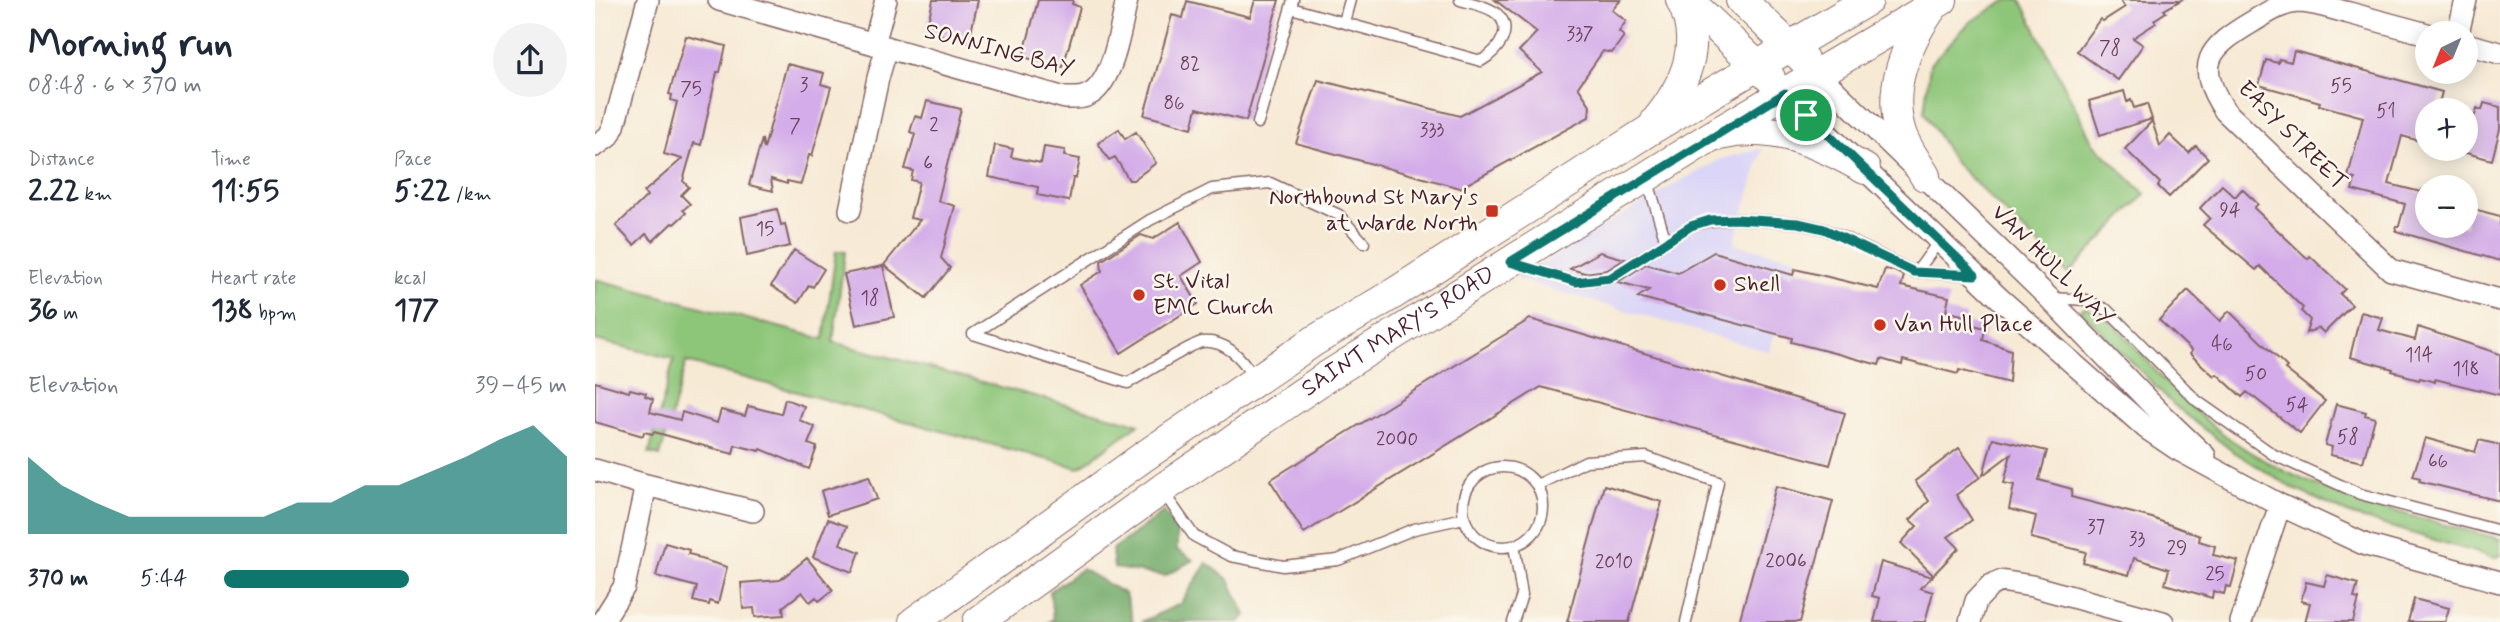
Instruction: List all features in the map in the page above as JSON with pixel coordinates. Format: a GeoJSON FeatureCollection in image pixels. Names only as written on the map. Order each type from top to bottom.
{"type":"FeatureCollection","features":[{"type":"Feature","properties":{"kind":"main road"},"geometry":{"type":"LineString","coordinates":[[1649,131],[1677,95],[1689,65],[1689,19],[1681,0]]}},
{"type":"Feature","properties":{"kind":"main road"},"geometry":{"type":"LineString","coordinates":[[1688,0],[1785,93]]}},
{"type":"Feature","properties":{"kind":"main road"},"geometry":{"type":"LineString","coordinates":[[1741,0],[1818,74]]}},
{"type":"Feature","properties":{"kind":"main road","name":"SAINT MARY'S ROAD"},"geometry":{"type":"LineString","coordinates":[[914,622],[1143,457],[1314,341],[1393,294],[1649,131],[1868,0]]}},
{"type":"Feature","properties":{"kind":"main road"},"geometry":{"type":"LineString","coordinates":[[1925,176],[1902,135],[1896,102],[1906,51],[1917,29],[1939,2]]}},
{"type":"Feature","properties":{"kind":"main road","name":"SAINT MARY'S ROAD"},"geometry":{"type":"LineString","coordinates":[[978,622],[1161,490],[1326,377],[1710,137],[1939,2]]}},
{"type":"Feature","properties":{"kind":"main road"},"geometry":{"type":"LineString","coordinates":[[1710,137],[1734,132],[1790,135],[1823,146],[1865,169]]}},
{"type":"Feature","properties":{"kind":"street"},"geometry":{"type":"LineString","coordinates":[[595,146],[609,136],[614,126],[648,0]]}},
{"type":"Feature","properties":{"kind":"street","name":"SONNING BAY"},"geometry":{"type":"LineString","coordinates":[[719,0],[1065,98],[1080,99],[1102,84],[1108,72],[1127,0]]}},
{"type":"Feature","properties":{"kind":"street"},"geometry":{"type":"LineString","coordinates":[[850,210],[877,78],[886,0]]}},
{"type":"Feature","properties":{"kind":"street"},"geometry":{"type":"LineString","coordinates":[[2461,21],[2466,0]]}},
{"type":"Feature","properties":{"kind":"street","name":"EASY STREET"},"geometry":{"type":"LineString","coordinates":[[2415,31],[2310,3],[2289,3],[2274,9],[2224,40],[2214,50],[2209,61],[2212,92],[2225,111],[2391,270],[2500,300]]}},
{"type":"Feature","properties":{"kind":"street"},"geometry":{"type":"LineString","coordinates":[[2478,47],[2500,53]]}},
{"type":"Feature","properties":{"kind":"street","name":"VAN HULL WAY"},"geometry":{"type":"LineString","coordinates":[[1818,74],[1925,176],[2049,298],[2163,416],[2227,476]]}},
{"type":"Feature","properties":{"kind":"street","name":"VAN HULL WAY"},"geometry":{"type":"LineString","coordinates":[[1785,93],[1975,275],[2137,421],[2178,449],[2280,505],[2366,545],[2500,582]]}},
{"type":"Feature","properties":{"kind":"street"},"geometry":{"type":"LineString","coordinates":[[1975,275],[2005,256]]}},
{"type":"Feature","properties":{"kind":"street"},"geometry":{"type":"LineString","coordinates":[[595,470],[753,511]]}},
{"type":"Feature","properties":{"kind":"street"},"geometry":{"type":"LineString","coordinates":[[602,622],[624,587],[646,485]]}},
{"type":"Feature","properties":{"kind":"street"},"geometry":{"type":"LineString","coordinates":[[2241,622],[2280,505]]}},
{"type":"Feature","properties":{"kind":"street"},"geometry":{"type":"LineString","coordinates":[[1970,622],[1976,601],[1990,586],[2000,581],[2032,586],[2163,622]]}},
{"type":"Feature","properties":{"kind":"lane"},"geometry":{"type":"LineString","coordinates":[[1344,22],[1350,0]]}},
{"type":"Feature","properties":{"kind":"lane"},"geometry":{"type":"LineString","coordinates":[[1258,123],[1292,4],[1344,22],[1481,61],[1495,54],[1504,38],[1503,23],[1494,12],[1459,0]]}},
{"type":"Feature","properties":{"kind":"lane"},"geometry":{"type":"LineString","coordinates":[[1256,381],[1243,359],[1225,346],[1201,342],[1128,383],[972,334],[1150,220],[1212,189],[1269,183],[1339,215],[1364,243]]}},
{"type":"Feature","properties":{"kind":"lane"},"geometry":{"type":"LineString","coordinates":[[1610,200],[1649,185],[1666,242]]}},
{"type":"Feature","properties":{"kind":"lane"},"geometry":{"type":"LineString","coordinates":[[1510,262],[1576,282],[1610,278],[1691,226],[1710,220],[1736,219],[1798,223],[1836,234],[1914,272],[1975,275]]}},
{"type":"Feature","properties":{"kind":"lane"},"geometry":{"type":"LineString","coordinates":[[1914,272],[1939,241]]}},
{"type":"Feature","properties":{"kind":"lane"},"geometry":{"type":"LineString","coordinates":[[2049,298],[2086,300],[2107,310],[2197,401],[2274,455],[2360,494],[2500,531]]}},
{"type":"Feature","properties":{"kind":"lane"},"geometry":{"type":"LineString","coordinates":[[1537,485],[1586,461],[1646,457],[1718,482],[1686,622]]}},
{"type":"Feature","properties":{"kind":"lane"},"geometry":{"type":"LineString","coordinates":[[1505,466],[1518,469],[1537,485],[1543,511],[1539,525],[1531,536],[1514,545],[1492,546],[1470,531],[1464,519],[1464,493],[1480,473],[1505,466]]}},
{"type":"Feature","properties":{"kind":"lane"},"geometry":{"type":"LineString","coordinates":[[1161,490],[1194,536],[1231,556],[1283,566],[1338,560],[1414,529],[1464,519]]}},
{"type":"Feature","properties":{"kind":"lane"},"geometry":{"type":"LineString","coordinates":[[1513,622],[1522,595],[1514,545]]}},
{"type":"Feature","properties":{"kind":"shaded area"},"geometry":{"type":"Polygon","coordinates":[[[1763,148],[1734,244],[1796,258],[1769,352],[1516,279],[1721,159],[1763,148]]]}},
{"type":"Feature","properties":{"kind":"green space"},"geometry":{"type":"Polygon","coordinates":[[[2008,0],[2021,0],[2093,143],[2145,194],[2068,274],[1954,162],[1924,112],[1930,64],[1970,22],[2008,0]]]}},
{"type":"Feature","properties":{"kind":"green space"},"geometry":{"type":"Polygon","coordinates":[[[836,251],[845,252],[833,342],[1139,424],[1079,468],[686,362],[660,456],[649,453],[674,359],[595,340],[595,279],[824,339],[836,251]]]}},
{"type":"Feature","properties":{"kind":"green space"},"geometry":{"type":"Polygon","coordinates":[[[2085,307],[2106,318],[2119,330],[2163,379],[2204,418],[2230,439],[2261,458],[2293,475],[2360,501],[2500,539],[2500,555],[2495,558],[2354,516],[2294,489],[2231,450],[2175,406],[2080,310],[2085,307]]]}},
{"type":"Feature","properties":{"kind":"green space"},"geometry":{"type":"Polygon","coordinates":[[[1164,511],[1177,532],[1177,550],[1193,560],[1165,576],[1114,568],[1112,550],[1164,511]]]}},
{"type":"Feature","properties":{"kind":"green space"},"geometry":{"type":"Polygon","coordinates":[[[1207,563],[1229,580],[1246,615],[1240,622],[1141,622],[1180,604],[1207,563]]]}},
{"type":"Feature","properties":{"kind":"green space"},"geometry":{"type":"Polygon","coordinates":[[[1082,569],[1125,594],[1133,622],[1049,622],[1053,619],[1050,591],[1082,569]]]}},
{"type":"Feature","properties":{"kind":"building"},"geometry":{"type":"Polygon","coordinates":[[[933,0],[978,0],[969,42],[926,31],[933,0]]]}},
{"type":"Feature","properties":{"kind":"building"},"geometry":{"type":"Polygon","coordinates":[[[1038,0],[1073,0],[1072,4],[1080,7],[1063,67],[1023,57],[1038,0]]]}},
{"type":"Feature","properties":{"kind":"building"},"geometry":{"type":"Polygon","coordinates":[[[1255,0],[1279,0],[1246,121],[1197,108],[1192,128],[1144,115],[1172,15],[1183,18],[1187,1],[1250,17],[1255,0]]]}},
{"type":"Feature","properties":{"kind":"building"},"geometry":{"type":"Polygon","coordinates":[[[1495,0],[1621,0],[1612,10],[1626,21],[1619,32],[1624,36],[1612,53],[1603,51],[1578,87],[1590,105],[1589,117],[1460,188],[1296,143],[1318,80],[1460,116],[1542,72],[1519,51],[1537,32],[1495,0]]]}},
{"type":"Feature","properties":{"kind":"building"},"geometry":{"type":"Polygon","coordinates":[[[2120,0],[2181,0],[2164,10],[2166,12],[2154,20],[2156,23],[2133,38],[2143,45],[2118,80],[2077,51],[2100,19],[2103,21],[2125,7],[2120,0]]]}},
{"type":"Feature","properties":{"kind":"building"},"geometry":{"type":"Polygon","coordinates":[[[686,36],[726,46],[720,72],[717,72],[701,145],[694,143],[683,181],[689,187],[681,195],[690,204],[683,210],[686,213],[653,241],[646,234],[634,245],[616,226],[647,196],[644,192],[682,159],[664,154],[677,102],[671,100],[672,95],[669,94],[686,36]]]}},
{"type":"Feature","properties":{"kind":"building"},"geometry":{"type":"Polygon","coordinates":[[[2294,51],[2442,92],[2440,98],[2415,98],[2415,140],[2402,136],[2389,184],[2415,190],[2415,236],[2396,231],[2405,204],[2352,190],[2355,179],[2348,177],[2363,117],[2259,85],[2266,60],[2291,62],[2294,51]]]}},
{"type":"Feature","properties":{"kind":"building"},"geometry":{"type":"Polygon","coordinates":[[[787,64],[824,73],[821,84],[831,87],[812,156],[809,155],[801,184],[787,181],[787,184],[771,179],[773,191],[749,185],[762,139],[764,149],[787,64]]]}},
{"type":"Feature","properties":{"kind":"building"},"geometry":{"type":"Polygon","coordinates":[[[2124,91],[2127,102],[2131,100],[2134,108],[2147,104],[2152,119],[2100,135],[2089,101],[2124,91]]]}},
{"type":"Feature","properties":{"kind":"building"},"geometry":{"type":"Polygon","coordinates":[[[927,101],[961,109],[938,201],[955,206],[941,258],[950,268],[926,298],[884,265],[920,220],[910,218],[919,182],[911,180],[913,171],[905,169],[915,134],[910,132],[915,116],[922,118],[927,101]]]}},
{"type":"Feature","properties":{"kind":"building"},"geometry":{"type":"Polygon","coordinates":[[[2484,103],[2500,107],[2500,129],[2492,160],[2478,156],[2478,108],[2482,110],[2484,103]]]}},
{"type":"Feature","properties":{"kind":"building"},"geometry":{"type":"Polygon","coordinates":[[[2152,121],[2160,146],[2170,135],[2189,153],[2196,146],[2208,158],[2169,197],[2158,186],[2160,183],[2125,149],[2152,121]]]}},
{"type":"Feature","properties":{"kind":"building"},"geometry":{"type":"Polygon","coordinates":[[[1119,129],[1125,139],[1136,132],[1156,163],[1133,180],[1129,180],[1115,157],[1109,160],[1098,143],[1119,129]]]}},
{"type":"Feature","properties":{"kind":"building"},"geometry":{"type":"Polygon","coordinates":[[[995,145],[1013,149],[1011,157],[1041,163],[1044,147],[1065,150],[1064,156],[1080,159],[1069,201],[1037,195],[1038,187],[989,177],[995,145]]]}},
{"type":"Feature","properties":{"kind":"building"},"geometry":{"type":"Polygon","coordinates":[[[2222,185],[2235,197],[2242,189],[2258,204],[2254,208],[2308,259],[2310,256],[2345,289],[2340,294],[2352,305],[2324,333],[2319,328],[2306,333],[2310,320],[2301,311],[2303,308],[2260,266],[2256,270],[2203,225],[2210,218],[2200,208],[2222,185]]]}},
{"type":"Feature","properties":{"kind":"building"},"geometry":{"type":"Polygon","coordinates":[[[777,209],[781,225],[785,224],[790,246],[747,256],[741,217],[777,209]]]}},
{"type":"Feature","properties":{"kind":"building"},"geometry":{"type":"Polygon","coordinates":[[[2478,210],[2500,216],[2500,261],[2420,238],[2478,238],[2478,210]]]}},
{"type":"Feature","properties":{"kind":"building","name":"St. Vital EMC Church"},"geometry":{"type":"Polygon","coordinates":[[[1180,222],[1202,262],[1181,276],[1198,304],[1121,353],[1080,285],[1102,271],[1101,261],[1141,235],[1153,239],[1180,222]]]}},
{"type":"Feature","properties":{"kind":"building"},"geometry":{"type":"Polygon","coordinates":[[[794,250],[824,269],[813,287],[809,285],[798,303],[771,286],[794,250]]]}},
{"type":"Feature","properties":{"kind":"building"},"geometry":{"type":"Polygon","coordinates":[[[1600,252],[1625,259],[1607,270],[1585,273],[1570,269],[1600,252]]]}},
{"type":"Feature","properties":{"kind":"building","name":"Van Hull Place"},"geometry":{"type":"Polygon","coordinates":[[[1714,252],[1793,275],[1795,269],[1878,289],[1885,269],[1894,271],[1904,276],[1901,286],[1949,297],[1946,311],[1966,316],[1966,323],[1985,328],[1983,340],[2011,350],[2009,383],[1959,370],[1958,374],[1903,360],[1902,365],[1881,359],[1879,365],[1791,342],[1792,338],[1638,297],[1649,290],[1618,282],[1646,264],[1678,273],[1714,252]]]}},
{"type":"Feature","properties":{"kind":"building"},"geometry":{"type":"Polygon","coordinates":[[[883,266],[894,317],[856,325],[844,274],[883,266]]]}},
{"type":"Feature","properties":{"kind":"building"},"geometry":{"type":"Polygon","coordinates":[[[2188,290],[2220,321],[2229,311],[2287,367],[2285,369],[2325,401],[2300,433],[2247,392],[2242,397],[2217,374],[2214,376],[2159,320],[2188,290]]]}},
{"type":"Feature","properties":{"kind":"building"},"geometry":{"type":"Polygon","coordinates":[[[2361,312],[2383,318],[2379,330],[2415,340],[2418,327],[2500,354],[2500,395],[2435,379],[2435,382],[2420,378],[2419,380],[2392,371],[2393,369],[2350,357],[2361,312]]]}},
{"type":"Feature","properties":{"kind":"building"},"geometry":{"type":"Polygon","coordinates":[[[1530,319],[1845,413],[1830,465],[1541,387],[1304,533],[1270,480],[1530,319]]]}},
{"type":"Feature","properties":{"kind":"building"},"geometry":{"type":"Polygon","coordinates":[[[595,382],[629,392],[630,389],[646,393],[645,396],[653,399],[650,412],[680,420],[682,412],[717,423],[721,410],[745,416],[748,406],[781,414],[785,399],[804,406],[799,420],[815,427],[808,444],[817,447],[809,469],[761,449],[760,451],[735,445],[733,454],[654,432],[644,432],[643,436],[595,422],[595,382]]]}},
{"type":"Feature","properties":{"kind":"building"},"geometry":{"type":"Polygon","coordinates":[[[2336,404],[2366,412],[2365,415],[2375,418],[2363,462],[2330,455],[2332,447],[2325,445],[2336,404]]]}},
{"type":"Feature","properties":{"kind":"building"},"geometry":{"type":"Polygon","coordinates":[[[1993,438],[2047,451],[2039,480],[2072,489],[2071,497],[2152,518],[2200,536],[2199,541],[2215,546],[2213,555],[2238,561],[2231,587],[2226,586],[2224,594],[2213,591],[2212,598],[2165,584],[2169,569],[2134,558],[2129,575],[2083,563],[2086,552],[2031,538],[2036,516],[2009,509],[2014,485],[2004,483],[2011,454],[1983,475],[1993,438]]]}},
{"type":"Feature","properties":{"kind":"building"},"geometry":{"type":"Polygon","coordinates":[[[2425,438],[2475,452],[2479,440],[2500,445],[2500,501],[2419,481],[2420,478],[2413,476],[2425,438]]]}},
{"type":"Feature","properties":{"kind":"building"},"geometry":{"type":"Polygon","coordinates":[[[1959,448],[1980,477],[1956,495],[1972,520],[1948,537],[1959,548],[1933,575],[1901,543],[1917,526],[1910,520],[1929,501],[1915,481],[1959,448]]]}},
{"type":"Feature","properties":{"kind":"building"},"geometry":{"type":"Polygon","coordinates":[[[869,476],[877,499],[828,515],[821,491],[869,476]]]}},
{"type":"Feature","properties":{"kind":"building"},"geometry":{"type":"Polygon","coordinates":[[[1604,485],[1662,502],[1629,622],[1567,622],[1604,485]]]}},
{"type":"Feature","properties":{"kind":"building"},"geometry":{"type":"Polygon","coordinates":[[[1776,486],[1833,501],[1800,622],[1739,622],[1776,486]]]}},
{"type":"Feature","properties":{"kind":"building"},"geometry":{"type":"Polygon","coordinates":[[[828,519],[847,526],[840,544],[860,552],[852,572],[813,557],[828,519]]]}},
{"type":"Feature","properties":{"kind":"building"},"geometry":{"type":"Polygon","coordinates":[[[665,543],[689,550],[688,554],[697,558],[727,567],[718,604],[693,601],[697,587],[656,576],[665,543]]]}},
{"type":"Feature","properties":{"kind":"building"},"geometry":{"type":"Polygon","coordinates":[[[807,558],[833,590],[819,601],[816,597],[810,602],[802,592],[783,607],[784,615],[755,617],[754,608],[743,609],[741,583],[780,580],[807,558]]]}},
{"type":"Feature","properties":{"kind":"building"},"geometry":{"type":"Polygon","coordinates":[[[1881,562],[1932,577],[1920,588],[1933,592],[1925,622],[1874,622],[1880,598],[1872,596],[1881,562]]]}},
{"type":"Feature","properties":{"kind":"building"},"geometry":{"type":"Polygon","coordinates":[[[2327,575],[2358,584],[2354,598],[2359,599],[2353,622],[2305,622],[2310,603],[2301,601],[2306,582],[2324,586],[2327,575]]]}},
{"type":"Feature","properties":{"kind":"building"},"geometry":{"type":"Polygon","coordinates":[[[2414,599],[2449,608],[2445,622],[2408,622],[2414,599]]]}},
{"type":"Feature","properties":{"kind":"place","name":"Northbound St Mary's at Warde North"},"geometry":{"type":"Point","coordinates":[1492,211]}},
{"type":"Feature","properties":{"kind":"place","name":"Shell"},"geometry":{"type":"Point","coordinates":[1720,285]}},
{"type":"Feature","properties":{"kind":"place","name":"St. Vital EMC Church"},"geometry":{"type":"Point","coordinates":[1139,295]}},
{"type":"Feature","properties":{"kind":"place","name":"Van Hull Place"},"geometry":{"type":"Point","coordinates":[1880,325]}},
{"type":"Feature","properties":{"kind":"route"},"geometry":{"type":"LineString","coordinates":[[1785,93],[1806,115],[1975,275],[1914,272],[1824,229],[1798,223],[1736,219],[1710,220],[1691,226],[1610,278],[1576,282],[1510,262],[1785,93]]}}]}
